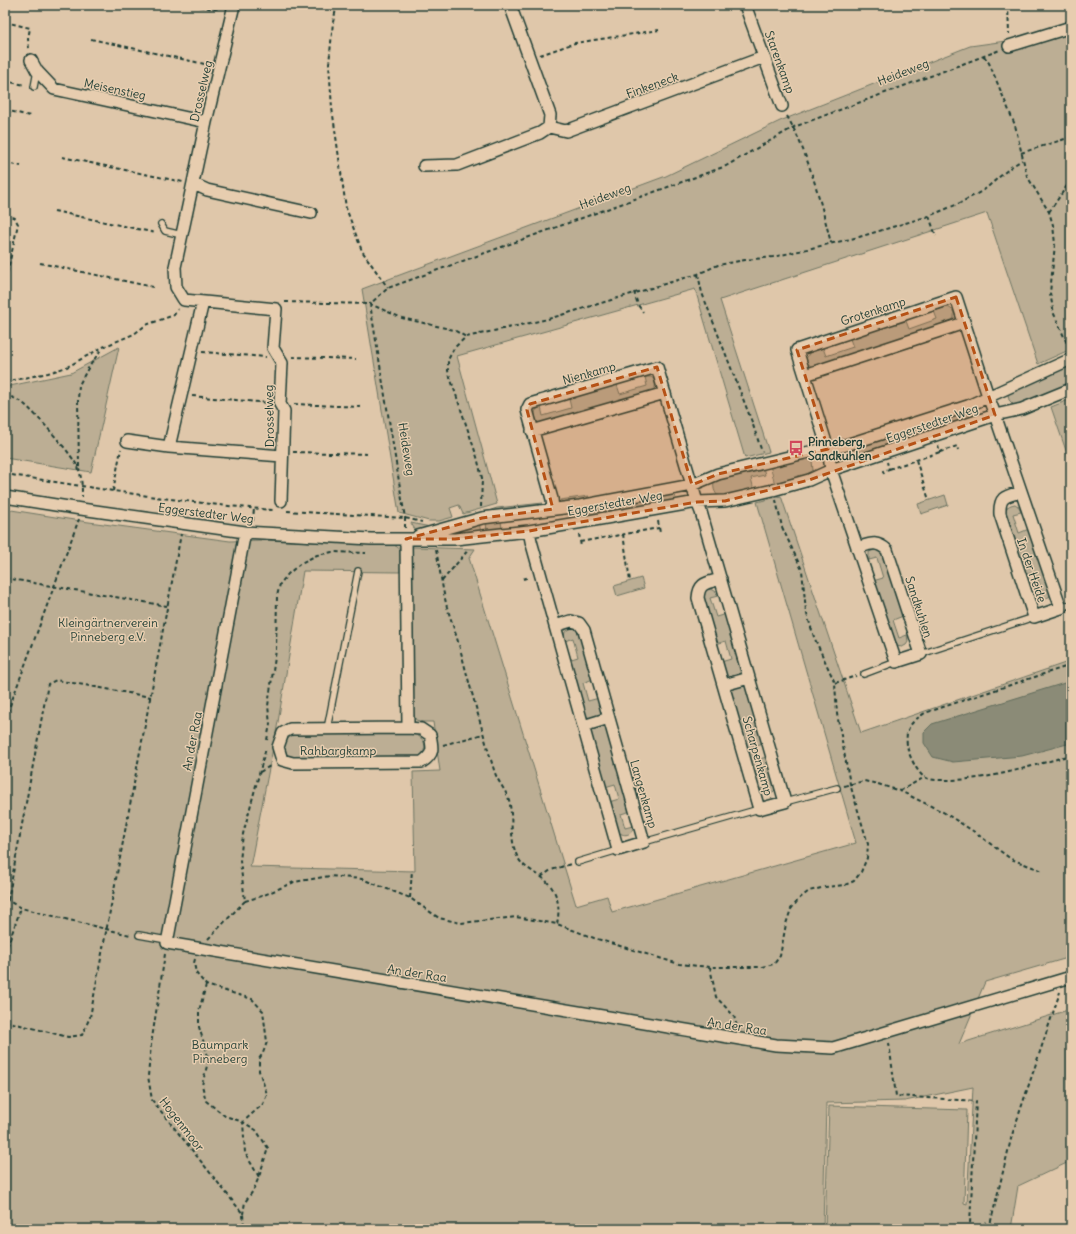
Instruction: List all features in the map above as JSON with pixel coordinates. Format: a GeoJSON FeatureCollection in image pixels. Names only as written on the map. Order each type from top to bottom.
{"type":"FeatureCollection","features":[{"type":"Feature","properties":{"kind":"street"},"geometry":{"type":"LineString","coordinates":[[424,166],[457,165],[540,133],[548,127],[550,115],[510,5]]}},
{"type":"Feature","properties":{"kind":"street","name":"Starenkamp"},"geometry":{"type":"LineString","coordinates":[[745,5],[782,106]]}},
{"type":"Feature","properties":{"kind":"street","name":"Drosselweg"},"geometry":{"type":"LineString","coordinates":[[184,300],[176,287],[175,267],[194,184],[206,122],[234,6]]}},
{"type":"Feature","properties":{"kind":"street"},"geometry":{"type":"LineString","coordinates":[[1009,46],[1071,27]]}},
{"type":"Feature","properties":{"kind":"street","name":"Finkeneck"},"geometry":{"type":"LineString","coordinates":[[548,127],[566,130],[764,58]]}},
{"type":"Feature","properties":{"kind":"street","name":"Meisenstieg"},"geometry":{"type":"LineString","coordinates":[[31,60],[37,71],[54,88],[206,122]]}},
{"type":"Feature","properties":{"kind":"street"},"geometry":{"type":"LineString","coordinates":[[194,184],[207,190],[311,213]]}},
{"type":"Feature","properties":{"kind":"street","name":"Grotenkamp"},"geometry":{"type":"LineString","coordinates":[[828,449],[797,350],[956,297],[988,396]]}},
{"type":"Feature","properties":{"kind":"street"},"geometry":{"type":"LineString","coordinates":[[184,300],[276,309]]}},
{"type":"Feature","properties":{"kind":"street"},"geometry":{"type":"LineString","coordinates":[[169,447],[203,302]]}},
{"type":"Feature","properties":{"kind":"street","name":"Drosselweg"},"geometry":{"type":"LineString","coordinates":[[276,309],[273,348],[282,363],[280,404],[284,411],[278,507]]}},
{"type":"Feature","properties":{"kind":"street"},"geometry":{"type":"LineString","coordinates":[[804,375],[964,323]]}},
{"type":"Feature","properties":{"kind":"street","name":"Eggerstedter Weg"},"geometry":{"type":"LineString","coordinates":[[406,540],[482,518],[535,512],[692,486],[718,474],[805,453],[846,446],[968,406],[1071,359]]}},
{"type":"Feature","properties":{"kind":"street","name":"Nienkamp"},"geometry":{"type":"LineString","coordinates":[[553,509],[552,499],[527,410],[530,404],[657,367],[692,486]]}},
{"type":"Feature","properties":{"kind":"street","name":"Eggerstedter Weg"},"geometry":{"type":"LineString","coordinates":[[5,497],[245,532],[406,540],[456,539],[533,530],[697,502],[725,501],[773,490],[809,480],[831,470],[996,415],[1022,409],[1071,389]]}},
{"type":"Feature","properties":{"kind":"street"},"geometry":{"type":"LineString","coordinates":[[532,431],[665,393]]}},
{"type":"Feature","properties":{"kind":"street","name":"Eggerstedter Weg"},"geometry":{"type":"LineString","coordinates":[[988,396],[996,415]]}},
{"type":"Feature","properties":{"kind":"street","name":"In der Heide"},"geometry":{"type":"LineString","coordinates":[[996,415],[1021,492],[1066,606],[1034,617],[1000,514],[999,504],[1004,497],[1021,492]]}},
{"type":"Feature","properties":{"kind":"street","name":"Drosselweg"},"geometry":{"type":"LineString","coordinates":[[127,441],[169,447],[282,454]]}},
{"type":"Feature","properties":{"kind":"street"},"geometry":{"type":"LineString","coordinates":[[828,449],[831,470],[896,662]]}},
{"type":"Feature","properties":{"kind":"street"},"geometry":{"type":"LineString","coordinates":[[692,486],[697,502]]}},
{"type":"Feature","properties":{"kind":"street","name":"Scharpenkamp"},"geometry":{"type":"LineString","coordinates":[[697,502],[721,579],[785,802],[759,809],[698,598],[699,589],[703,584],[721,579]]}},
{"type":"Feature","properties":{"kind":"street"},"geometry":{"type":"LineString","coordinates":[[535,512],[530,541],[618,850]]}},
{"type":"Feature","properties":{"kind":"street","name":"An der Raa"},"geometry":{"type":"LineString","coordinates":[[245,532],[167,942],[198,949],[741,1040],[776,1045],[833,1048],[1068,978]]}},
{"type":"Feature","properties":{"kind":"street"},"geometry":{"type":"LineString","coordinates":[[406,540],[408,728]]}},
{"type":"Feature","properties":{"kind":"street","name":"Sandkuhlen"},"geometry":{"type":"LineString","coordinates":[[857,548],[871,543],[880,544],[887,550],[921,654],[896,662]]}},
{"type":"Feature","properties":{"kind":"street","name":"Langenkamp"},"geometry":{"type":"LineString","coordinates":[[555,626],[571,621],[579,623],[584,630],[644,842],[618,850]]}},
{"type":"Feature","properties":{"kind":"street"},"geometry":{"type":"LineString","coordinates":[[724,685],[749,678]]}},
{"type":"Feature","properties":{"kind":"street"},"geometry":{"type":"LineString","coordinates":[[583,726],[609,718]]}},
{"type":"Feature","properties":{"kind":"street","name":"Rahbargkamp"},"geometry":{"type":"LineString","coordinates":[[408,728],[421,728],[430,735],[432,748],[429,757],[422,762],[293,763],[282,760],[278,746],[282,733],[290,729],[408,728]]}},
{"type":"Feature","properties":{"kind":"lane"},"geometry":{"type":"LineString","coordinates":[[34,87],[37,71]]}},
{"type":"Feature","properties":{"kind":"lane"},"geometry":{"type":"LineString","coordinates":[[161,224],[165,231],[182,235]]}},
{"type":"Feature","properties":{"kind":"lane"},"geometry":{"type":"LineString","coordinates":[[327,729],[358,571]]}},
{"type":"Feature","properties":{"kind":"lane"},"geometry":{"type":"LineString","coordinates":[[921,654],[1034,617]]}},
{"type":"Feature","properties":{"kind":"lane"},"geometry":{"type":"LineString","coordinates":[[864,674],[896,662]]}},
{"type":"Feature","properties":{"kind":"lane","name":"Scharpenkamp"},"geometry":{"type":"LineString","coordinates":[[785,802],[837,788]]}},
{"type":"Feature","properties":{"kind":"lane"},"geometry":{"type":"LineString","coordinates":[[644,842],[759,809]]}},
{"type":"Feature","properties":{"kind":"lane"},"geometry":{"type":"LineString","coordinates":[[578,862],[618,850]]}},
{"type":"Feature","properties":{"kind":"lane"},"geometry":{"type":"LineString","coordinates":[[138,936],[167,942]]}},
{"type":"Feature","properties":{"kind":"path"},"geometry":{"type":"LineString","coordinates":[[193,5],[213,9],[234,6]]}},
{"type":"Feature","properties":{"kind":"path"},"geometry":{"type":"LineString","coordinates":[[338,5],[333,22],[329,64],[332,108],[346,208],[362,251],[388,288]]}},
{"type":"Feature","properties":{"kind":"path"},"geometry":{"type":"LineString","coordinates":[[1008,5],[1009,46]]}},
{"type":"Feature","properties":{"kind":"path"},"geometry":{"type":"LineString","coordinates":[[5,22],[30,28],[28,39],[31,60]]}},
{"type":"Feature","properties":{"kind":"path"},"geometry":{"type":"LineString","coordinates":[[529,59],[576,43],[659,30]]}},
{"type":"Feature","properties":{"kind":"path"},"geometry":{"type":"LineString","coordinates":[[91,39],[220,68]]}},
{"type":"Feature","properties":{"kind":"path","name":"Heideweg"},"geometry":{"type":"LineString","coordinates":[[406,540],[405,518],[370,304],[388,288],[726,166],[794,127],[1009,46]]}},
{"type":"Feature","properties":{"kind":"path"},"geometry":{"type":"LineString","coordinates":[[984,56],[989,63],[1015,125],[1022,160],[1027,176],[1049,212],[1053,225],[1055,244],[1050,293],[1054,314],[1071,353]]}},
{"type":"Feature","properties":{"kind":"path"},"geometry":{"type":"LineString","coordinates":[[5,81],[34,87]]}},
{"type":"Feature","properties":{"kind":"path"},"geometry":{"type":"LineString","coordinates":[[5,110],[30,116]]}},
{"type":"Feature","properties":{"kind":"path"},"geometry":{"type":"LineString","coordinates":[[794,127],[813,179],[831,243]]}},
{"type":"Feature","properties":{"kind":"path"},"geometry":{"type":"LineString","coordinates":[[1021,153],[1071,137]]}},
{"type":"Feature","properties":{"kind":"path"},"geometry":{"type":"LineString","coordinates":[[62,157],[194,184]]}},
{"type":"Feature","properties":{"kind":"path"},"geometry":{"type":"LineString","coordinates":[[481,511],[482,478],[477,457],[448,371],[448,360],[454,348],[466,336],[548,319],[698,274],[718,265],[773,257],[859,237],[929,216],[958,204],[984,190],[1011,167],[1022,160]]}},
{"type":"Feature","properties":{"kind":"path"},"geometry":{"type":"LineString","coordinates":[[5,162],[21,166]]}},
{"type":"Feature","properties":{"kind":"path"},"geometry":{"type":"LineString","coordinates":[[1049,212],[1071,180]]}},
{"type":"Feature","properties":{"kind":"path"},"geometry":{"type":"LineString","coordinates":[[54,211],[159,234]]}},
{"type":"Feature","properties":{"kind":"path"},"geometry":{"type":"LineString","coordinates":[[5,214],[15,218],[18,224],[5,283]]}},
{"type":"Feature","properties":{"kind":"path"},"geometry":{"type":"LineString","coordinates":[[929,216],[936,236]]}},
{"type":"Feature","properties":{"kind":"path"},"geometry":{"type":"LineString","coordinates":[[5,259],[9,265]]}},
{"type":"Feature","properties":{"kind":"path"},"geometry":{"type":"LineString","coordinates":[[40,264],[153,287]]}},
{"type":"Feature","properties":{"kind":"path"},"geometry":{"type":"LineString","coordinates":[[698,274],[702,293],[766,462]]}},
{"type":"Feature","properties":{"kind":"path"},"geometry":{"type":"LineString","coordinates":[[634,292],[638,305],[643,312]]}},
{"type":"Feature","properties":{"kind":"path"},"geometry":{"type":"LineString","coordinates":[[5,382],[48,373],[68,367],[103,347],[134,334],[146,325],[174,315],[184,300]]}},
{"type":"Feature","properties":{"kind":"path"},"geometry":{"type":"LineString","coordinates":[[276,309],[280,302],[370,304],[402,318],[454,330],[466,336]]}},
{"type":"Feature","properties":{"kind":"path"},"geometry":{"type":"LineString","coordinates":[[5,719],[78,522],[81,509],[82,486],[79,468],[79,385],[87,370],[103,347]]}},
{"type":"Feature","properties":{"kind":"path"},"geometry":{"type":"LineString","coordinates":[[191,351],[280,358],[299,357],[356,359]]}},
{"type":"Feature","properties":{"kind":"path"},"geometry":{"type":"LineString","coordinates":[[5,394],[23,403],[35,415],[71,456],[79,468]]}},
{"type":"Feature","properties":{"kind":"path"},"geometry":{"type":"LineString","coordinates":[[181,395],[280,404],[361,407]]}},
{"type":"Feature","properties":{"kind":"path"},"geometry":{"type":"LineString","coordinates":[[112,491],[121,446],[127,441]]}},
{"type":"Feature","properties":{"kind":"path"},"geometry":{"type":"LineString","coordinates":[[938,445],[940,452]]}},
{"type":"Feature","properties":{"kind":"path"},"geometry":{"type":"LineString","coordinates":[[884,474],[883,471],[957,446],[958,450]]}},
{"type":"Feature","properties":{"kind":"path"},"geometry":{"type":"LineString","coordinates":[[282,454],[369,454]]}},
{"type":"Feature","properties":{"kind":"path"},"geometry":{"type":"LineString","coordinates":[[916,460],[929,500]]}},
{"type":"Feature","properties":{"kind":"path"},"geometry":{"type":"LineString","coordinates":[[887,462],[889,469]]}},
{"type":"Feature","properties":{"kind":"path"},"geometry":{"type":"LineString","coordinates":[[5,474],[112,491],[226,506],[278,507],[405,518],[426,523]]}},
{"type":"Feature","properties":{"kind":"path"},"geometry":{"type":"LineString","coordinates":[[243,1122],[263,1104],[267,1094],[259,1071],[259,1059],[267,1042],[263,1011],[252,998],[206,985],[196,973],[194,963],[198,949],[245,901],[262,896],[294,882],[330,876],[362,879],[410,898],[439,918],[461,923],[516,918],[557,924],[594,938],[679,964],[710,967],[762,967],[774,964],[780,956],[786,924],[791,910],[800,898],[809,891],[825,887],[845,885],[854,881],[862,872],[868,858],[868,844],[850,784],[837,714],[835,683],[814,637],[806,611],[802,570],[782,526],[773,490]]}},
{"type":"Feature","properties":{"kind":"path"},"geometry":{"type":"LineString","coordinates":[[658,520],[660,533]]}},
{"type":"Feature","properties":{"kind":"path"},"geometry":{"type":"LineString","coordinates":[[5,1021],[68,1037],[82,1035],[90,1017],[182,523]]}},
{"type":"Feature","properties":{"kind":"path"},"geometry":{"type":"LineString","coordinates":[[580,542],[659,528]]}},
{"type":"Feature","properties":{"kind":"path"},"geometry":{"type":"LineString","coordinates":[[579,534],[581,547]]}},
{"type":"Feature","properties":{"kind":"path"},"geometry":{"type":"LineString","coordinates":[[622,534],[630,581]]}},
{"type":"Feature","properties":{"kind":"path"},"geometry":{"type":"LineString","coordinates":[[435,545],[447,606],[483,734],[495,774],[508,798],[511,813],[513,845],[518,860],[526,868],[541,877],[552,887],[558,898],[559,912],[557,924]]}},
{"type":"Feature","properties":{"kind":"path"},"geometry":{"type":"LineString","coordinates":[[442,581],[470,546]]}},
{"type":"Feature","properties":{"kind":"path"},"geometry":{"type":"LineString","coordinates":[[245,901],[240,862],[243,834],[266,748],[270,724],[268,706],[276,650],[277,596],[280,584],[288,574],[301,563],[317,555],[332,552],[366,553]]}},
{"type":"Feature","properties":{"kind":"path"},"geometry":{"type":"LineString","coordinates":[[5,578],[167,606]]}},
{"type":"Feature","properties":{"kind":"path"},"geometry":{"type":"LineString","coordinates":[[1071,665],[925,713],[913,720],[907,732],[907,746],[914,765],[925,777],[937,780],[966,780],[1001,774],[1071,755]]}},
{"type":"Feature","properties":{"kind":"path"},"geometry":{"type":"LineString","coordinates":[[835,683],[864,674]]}},
{"type":"Feature","properties":{"kind":"path"},"geometry":{"type":"LineString","coordinates":[[138,936],[107,930],[21,908],[6,899],[48,684],[56,680],[150,697]]}},
{"type":"Feature","properties":{"kind":"path"},"geometry":{"type":"LineString","coordinates":[[432,748],[483,734]]}},
{"type":"Feature","properties":{"kind":"path"},"geometry":{"type":"LineString","coordinates":[[260,772],[282,760]]}},
{"type":"Feature","properties":{"kind":"path"},"geometry":{"type":"LineString","coordinates":[[900,791],[925,777]]}},
{"type":"Feature","properties":{"kind":"path"},"geometry":{"type":"LineString","coordinates":[[837,788],[864,781],[900,791],[943,812],[973,831],[1011,859],[1043,871]]}},
{"type":"Feature","properties":{"kind":"path"},"geometry":{"type":"LineString","coordinates":[[541,877],[551,870],[578,862]]}},
{"type":"Feature","properties":{"kind":"path"},"geometry":{"type":"LineString","coordinates":[[410,898],[412,870]]}},
{"type":"Feature","properties":{"kind":"path"},"geometry":{"type":"LineString","coordinates":[[5,953],[21,908]]}},
{"type":"Feature","properties":{"kind":"path","name":"Hogenmoor"},"geometry":{"type":"LineString","coordinates":[[167,942],[151,1045],[148,1076],[152,1100],[243,1214]]}},
{"type":"Feature","properties":{"kind":"path"},"geometry":{"type":"LineString","coordinates":[[710,967],[716,998],[734,1016],[741,1040]]}},
{"type":"Feature","properties":{"kind":"path"},"geometry":{"type":"LineString","coordinates":[[989,1229],[1012,1135],[1068,978]]}},
{"type":"Feature","properties":{"kind":"path"},"geometry":{"type":"LineString","coordinates":[[206,985],[199,1011],[199,1028],[207,1053],[208,1062],[202,1085],[206,1101],[225,1116],[243,1122],[256,1130],[268,1148],[259,1177],[253,1191],[245,1202],[243,1214],[244,1229]]}},
{"type":"Feature","properties":{"kind":"path"},"geometry":{"type":"LineString","coordinates":[[887,1032],[896,1096],[976,1101],[971,1229]]}},
{"type":"Feature","properties":{"kind":"path"},"geometry":{"type":"LineString","coordinates":[[243,1122],[245,1153],[259,1177]]}},
{"type":"Feature","properties":{"kind":"highlighted area"},"geometry":{"type":"Polygon","coordinates":[[[956,297],[995,415],[809,480],[725,501],[697,502],[529,531],[455,539],[406,539],[482,518],[553,509],[527,410],[530,404],[657,367],[692,485],[718,474],[828,449],[797,350],[956,297]]]}},
{"type":"Feature","properties":{"kind":"green space"},"geometry":{"type":"Polygon","coordinates":[[[1071,32],[1071,349],[1038,364],[987,213],[720,300],[769,452],[745,458],[695,289],[457,356],[497,504],[463,514],[459,505],[450,508],[453,517],[439,521],[429,521],[399,513],[362,289],[666,176],[780,121],[970,46],[1071,32]]]}},
{"type":"Feature","properties":{"kind":"green space"},"geometry":{"type":"Polygon","coordinates":[[[946,307],[951,309],[954,313],[953,320],[951,322],[815,367],[811,366],[807,362],[806,359],[809,353],[823,348],[826,356],[853,347],[850,339],[860,336],[859,333],[895,321],[896,324],[906,321],[909,329],[937,319],[934,311],[946,307]]]}},
{"type":"Feature","properties":{"kind":"green space"},"geometry":{"type":"Polygon","coordinates":[[[119,347],[91,472],[5,458],[5,387],[71,373],[119,347]]]}},
{"type":"Feature","properties":{"kind":"green space"},"geometry":{"type":"Polygon","coordinates":[[[1071,363],[1071,386],[1016,407],[1009,400],[1008,394],[1071,363]]]}},
{"type":"Feature","properties":{"kind":"green space"},"geometry":{"type":"Polygon","coordinates":[[[645,377],[651,377],[654,379],[655,387],[651,392],[543,423],[539,423],[536,418],[536,410],[541,407],[543,416],[571,408],[569,399],[575,398],[575,394],[610,384],[611,387],[617,385],[620,394],[647,386],[645,377]]]}},
{"type":"Feature","properties":{"kind":"green space"},"geometry":{"type":"Polygon","coordinates":[[[1071,399],[1071,465],[1051,407],[1071,399]]]}},
{"type":"Feature","properties":{"kind":"green space"},"geometry":{"type":"Polygon","coordinates":[[[972,409],[975,411],[975,417],[850,458],[847,453],[848,449],[972,409]]]}},
{"type":"Feature","properties":{"kind":"green space"},"geometry":{"type":"Polygon","coordinates":[[[807,456],[812,461],[812,474],[775,485],[770,465],[807,456]]]}},
{"type":"Feature","properties":{"kind":"green space"},"geometry":{"type":"Polygon","coordinates":[[[763,467],[765,475],[751,478],[754,490],[719,497],[715,492],[714,481],[719,477],[763,467]]]}},
{"type":"Feature","properties":{"kind":"green space"},"geometry":{"type":"Polygon","coordinates":[[[673,494],[676,499],[674,502],[579,518],[577,515],[578,511],[673,494]]]}},
{"type":"Feature","properties":{"kind":"green space"},"geometry":{"type":"Polygon","coordinates":[[[945,495],[948,505],[921,514],[918,504],[945,495]]]}},
{"type":"Feature","properties":{"kind":"green space"},"geometry":{"type":"Polygon","coordinates":[[[589,496],[585,501],[565,504],[560,500],[589,496]]]}},
{"type":"Feature","properties":{"kind":"green space"},"geometry":{"type":"Polygon","coordinates":[[[781,496],[861,733],[1071,661],[1071,957],[985,982],[959,1044],[1071,1009],[1071,1161],[1018,1186],[1011,1229],[988,1229],[986,1221],[983,1229],[825,1229],[829,1106],[967,1110],[964,1203],[967,1204],[973,1087],[905,1101],[826,1103],[823,1229],[5,1229],[5,509],[230,541],[262,540],[394,545],[400,549],[400,572],[303,571],[278,722],[250,867],[415,871],[413,772],[440,771],[433,722],[416,720],[413,713],[411,547],[475,549],[469,558],[576,905],[607,896],[612,912],[856,843],[757,502],[781,496]]]}},
{"type":"Feature","properties":{"kind":"green space"},"geometry":{"type":"Polygon","coordinates":[[[543,503],[538,508],[485,514],[485,512],[497,508],[543,503]]]}},
{"type":"Feature","properties":{"kind":"green space"},"geometry":{"type":"Polygon","coordinates":[[[1015,504],[1021,512],[1013,514],[1019,533],[1029,529],[1050,591],[1050,596],[1044,600],[1037,599],[1034,593],[1041,590],[1036,572],[1025,575],[1005,513],[1008,507],[1015,504]]]}},
{"type":"Feature","properties":{"kind":"green space"},"geometry":{"type":"Polygon","coordinates":[[[497,520],[501,521],[502,529],[487,532],[486,522],[497,520]]]}},
{"type":"Feature","properties":{"kind":"green space"},"geometry":{"type":"Polygon","coordinates":[[[479,522],[481,533],[455,534],[454,531],[479,522]]]}},
{"type":"Feature","properties":{"kind":"green space"},"geometry":{"type":"Polygon","coordinates":[[[411,523],[435,528],[417,533],[411,523]]]}},
{"type":"Feature","properties":{"kind":"green space"},"geometry":{"type":"Polygon","coordinates":[[[877,549],[881,551],[883,555],[903,616],[893,620],[899,638],[907,635],[908,642],[902,647],[896,646],[873,581],[883,578],[877,558],[869,560],[869,552],[877,549]]]}},
{"type":"Feature","properties":{"kind":"green space"},"geometry":{"type":"Polygon","coordinates":[[[641,578],[644,588],[617,596],[614,586],[641,578]]]}},
{"type":"Feature","properties":{"kind":"green space"},"geometry":{"type":"Polygon","coordinates":[[[711,589],[715,591],[718,596],[710,598],[716,617],[726,614],[741,669],[739,675],[734,678],[726,676],[724,673],[721,662],[731,659],[726,641],[716,644],[703,599],[703,594],[706,590],[711,589]]]}},
{"type":"Feature","properties":{"kind":"green space"},"geometry":{"type":"Polygon","coordinates":[[[572,628],[577,629],[580,633],[593,679],[583,683],[588,701],[599,698],[601,713],[595,718],[590,718],[583,714],[568,660],[578,657],[573,638],[565,641],[565,632],[572,628]]]}},
{"type":"Feature","properties":{"kind":"green space"},"geometry":{"type":"Polygon","coordinates":[[[742,685],[746,686],[748,689],[763,743],[754,746],[758,759],[768,757],[776,789],[768,794],[763,793],[760,789],[768,787],[764,773],[754,776],[730,694],[731,689],[742,685]]]}},
{"type":"Feature","properties":{"kind":"green space"},"geometry":{"type":"Polygon","coordinates":[[[594,727],[605,727],[608,730],[631,811],[621,814],[625,828],[633,826],[630,834],[625,835],[617,831],[609,802],[619,799],[615,784],[605,787],[590,734],[594,727]]]}},
{"type":"Feature","properties":{"kind":"green space"},"geometry":{"type":"Polygon","coordinates":[[[297,734],[414,734],[421,738],[425,747],[419,757],[295,759],[286,754],[284,746],[288,739],[297,734]]]}},
{"type":"Feature","properties":{"kind":"shaded area"},"geometry":{"type":"Polygon","coordinates":[[[1071,681],[1071,743],[1022,756],[953,762],[933,757],[924,743],[924,732],[932,724],[1071,681]]]}},
{"type":"Feature","properties":{"kind":"place","name":"Pinneberg, Sandkuhlen"},"geometry":{"type":"Point","coordinates":[796,448]}},
{"type":"Feature","properties":{"kind":"park label","name":"Kleingärtnerverein Pinneberg e.V."},"geometry":{"type":"Point","coordinates":[108,629]}},
{"type":"Feature","properties":{"kind":"park label","name":"Baumpark Pinneberg"},"geometry":{"type":"Point","coordinates":[220,1051]}}]}
